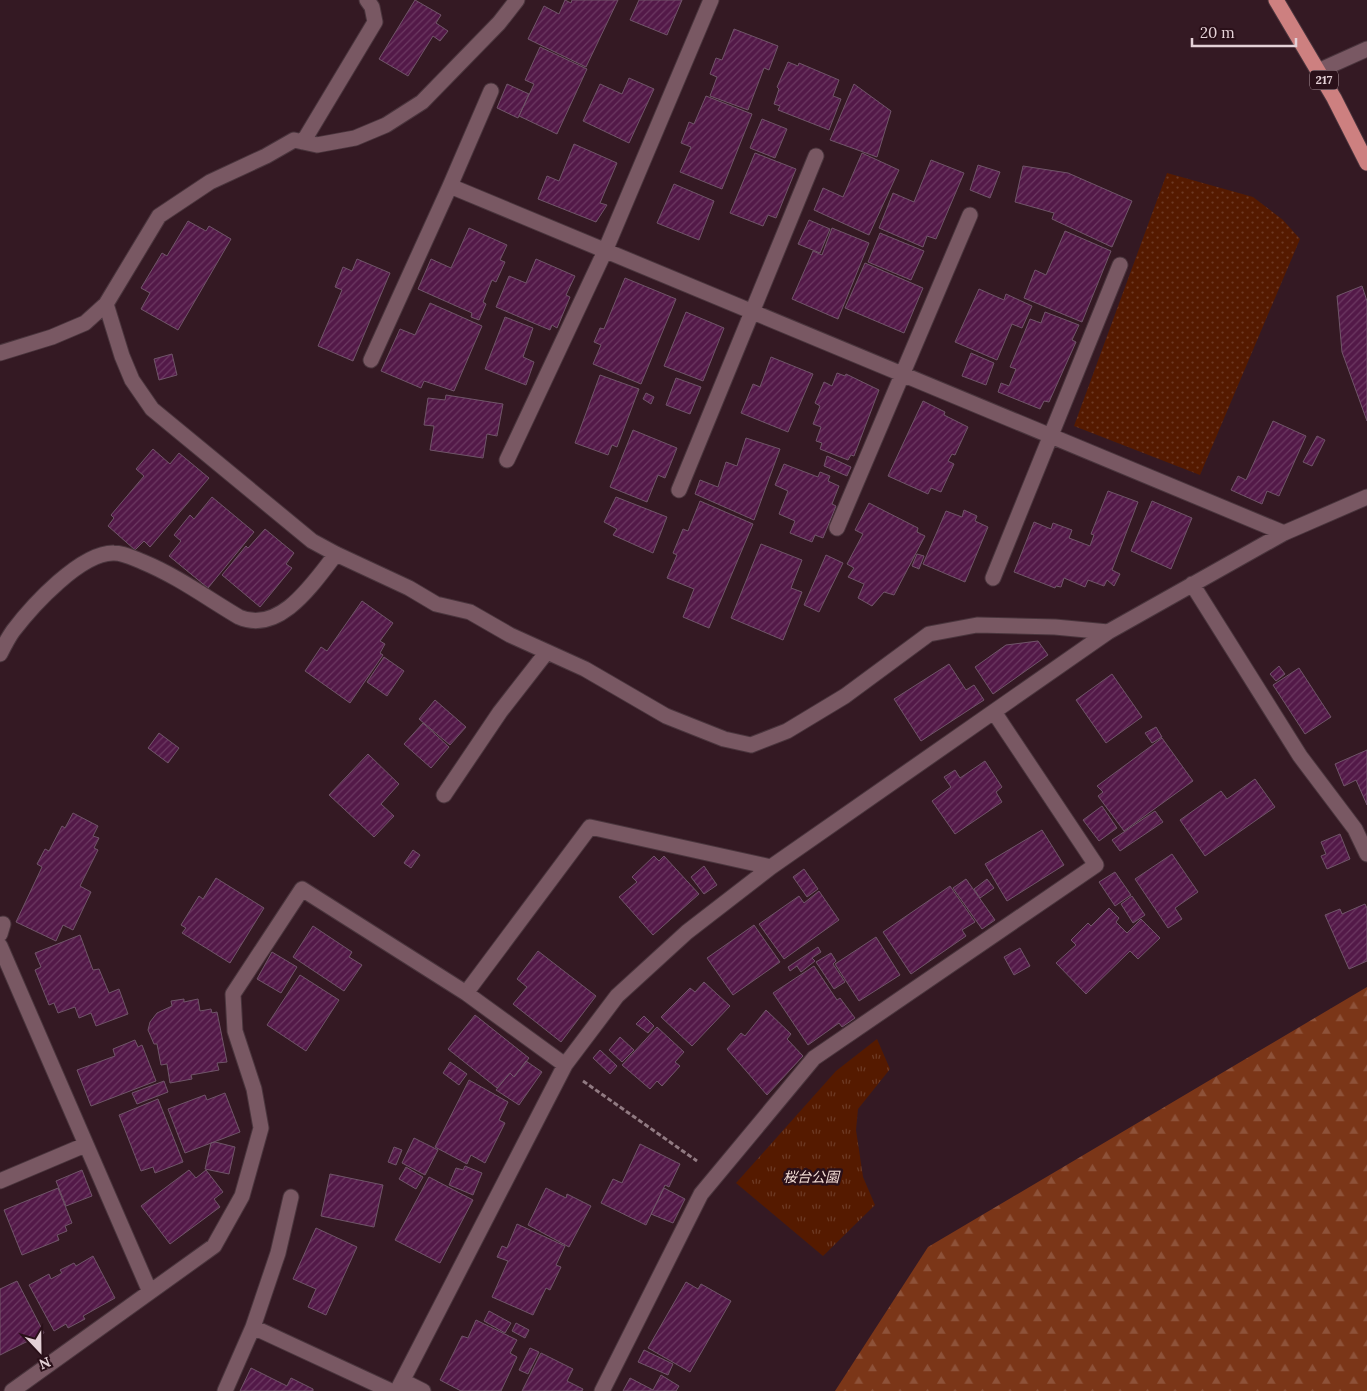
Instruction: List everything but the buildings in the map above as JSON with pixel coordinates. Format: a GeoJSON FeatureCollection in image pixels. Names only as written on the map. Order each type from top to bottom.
{"type":"FeatureCollection","features":[{"type":"Feature","properties":{"kind":"highway","name":"217"},"geometry":{"type":"LineString","coordinates":[[1276,0],[1334,98],[1367,163]]}},
{"type":"Feature","properties":{"kind":"street"},"geometry":{"type":"LineString","coordinates":[[303,142],[374,22],[372,7],[367,0]]}},
{"type":"Feature","properties":{"kind":"street"},"geometry":{"type":"LineString","coordinates":[[0,353],[52,337],[84,323],[106,304],[159,216],[210,182],[266,156],[294,140],[317,145],[355,138],[386,125],[422,102],[499,23],[517,0]]}},
{"type":"Feature","properties":{"kind":"street"},"geometry":{"type":"LineString","coordinates":[[506,460],[605,251],[711,0]]}},
{"type":"Feature","properties":{"kind":"street"},"geometry":{"type":"LineString","coordinates":[[1318,71],[1367,49]]}},
{"type":"Feature","properties":{"kind":"street"},"geometry":{"type":"LineString","coordinates":[[371,360],[491,91]]}},
{"type":"Feature","properties":{"kind":"street"},"geometry":{"type":"LineString","coordinates":[[679,490],[816,156]]}},
{"type":"Feature","properties":{"kind":"street"},"geometry":{"type":"LineString","coordinates":[[450,186],[1284,534]]}},
{"type":"Feature","properties":{"kind":"street"},"geometry":{"type":"LineString","coordinates":[[837,528],[970,214]]}},
{"type":"Feature","properties":{"kind":"street"},"geometry":{"type":"LineString","coordinates":[[993,578],[1120,265]]}},
{"type":"Feature","properties":{"kind":"street"},"geometry":{"type":"LineString","coordinates":[[106,304],[122,356],[132,380],[141,396],[152,409],[312,541],[409,588],[436,604],[470,612],[510,636],[585,669],[666,716],[724,739],[751,745],[787,731],[845,696],[929,634],[977,625],[1056,627],[1108,632]]}},
{"type":"Feature","properties":{"kind":"street"},"geometry":{"type":"LineString","coordinates":[[397,1388],[564,1066],[618,996],[687,932],[772,867],[1108,632],[1284,534],[1367,497]]}},
{"type":"Feature","properties":{"kind":"street"},"geometry":{"type":"LineString","coordinates":[[0,654],[12,632],[36,604],[71,572],[101,555],[113,552],[125,554],[167,572],[249,621],[272,618],[290,608],[336,554]]}},
{"type":"Feature","properties":{"kind":"street"},"geometry":{"type":"LineString","coordinates":[[1192,584],[1300,756],[1355,828],[1367,854]]}},
{"type":"Feature","properties":{"kind":"street"},"geometry":{"type":"LineString","coordinates":[[444,795],[500,712],[546,653]]}},
{"type":"Feature","properties":{"kind":"street"},"geometry":{"type":"LineString","coordinates":[[602,1391],[701,1194],[814,1058],[1096,865],[994,712]]}},
{"type":"Feature","properties":{"kind":"street"},"geometry":{"type":"LineString","coordinates":[[466,993],[590,827],[772,867]]}},
{"type":"Feature","properties":{"kind":"street"},"geometry":{"type":"LineString","coordinates":[[12,1391],[214,1246],[242,1196],[261,1128],[254,1089],[235,1031],[233,994],[302,889],[466,993],[564,1066]]}},
{"type":"Feature","properties":{"kind":"street"},"geometry":{"type":"LineString","coordinates":[[0,946],[150,1292]]}},
{"type":"Feature","properties":{"kind":"street"},"geometry":{"type":"LineString","coordinates":[[0,1180],[85,1145]]}},
{"type":"Feature","properties":{"kind":"street"},"geometry":{"type":"LineString","coordinates":[[225,1391],[253,1327],[278,1253],[291,1198]]}},
{"type":"Feature","properties":{"kind":"street"},"geometry":{"type":"LineString","coordinates":[[253,1327],[397,1388],[423,1391]]}},
{"type":"Feature","properties":{"kind":"path"},"geometry":{"type":"LineString","coordinates":[[564,1066],[716,1174]]}},
{"type":"Feature","properties":{"kind":"green space"},"geometry":{"type":"Polygon","coordinates":[[[1167,173],[1253,197],[1283,220],[1300,239],[1200,475],[1074,426],[1167,173]]]}},
{"type":"Feature","properties":{"kind":"green space"},"geometry":{"type":"Polygon","coordinates":[[[1367,987],[1367,1391],[835,1391],[928,1247],[1367,987]]]}},
{"type":"Feature","properties":{"kind":"green space","name":"桜台公園"},"geometry":{"type":"Polygon","coordinates":[[[877,1039],[890,1069],[858,1109],[856,1130],[863,1177],[875,1205],[823,1256],[736,1183],[836,1071],[877,1039]]]}}]}
